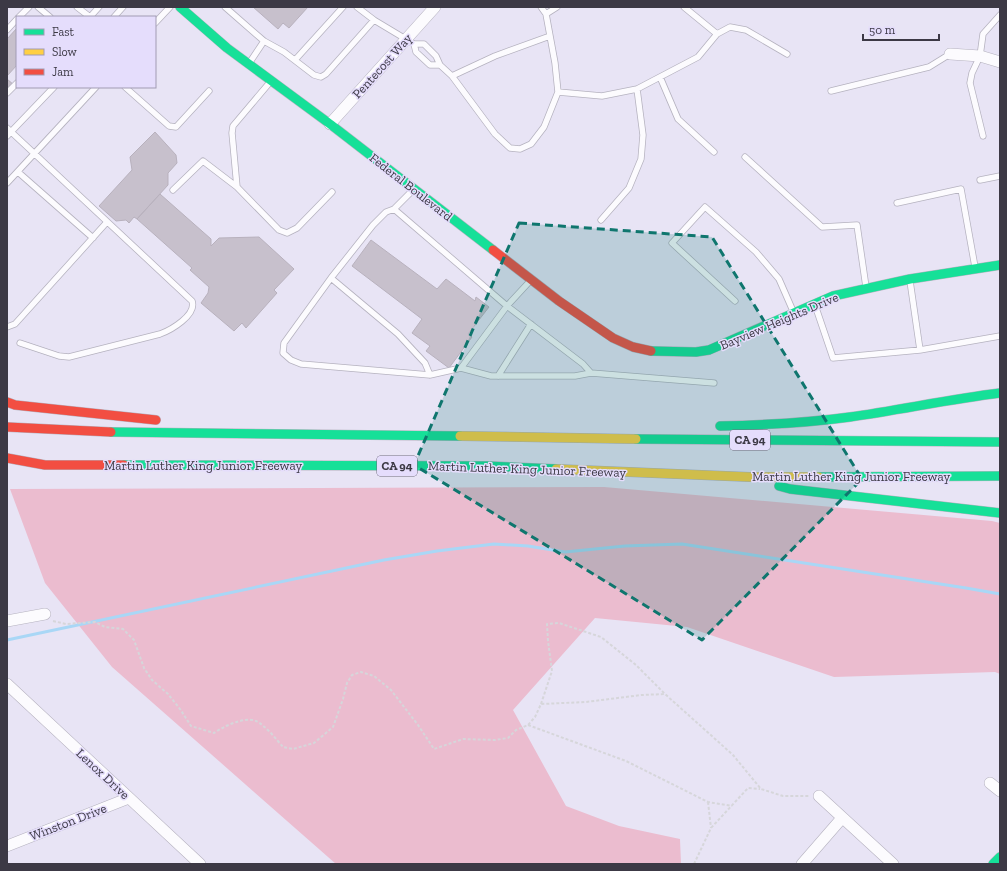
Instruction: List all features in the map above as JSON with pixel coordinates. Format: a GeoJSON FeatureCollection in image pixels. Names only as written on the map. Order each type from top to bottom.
{"type":"FeatureCollection","features":[{"type":"Feature","properties":{"kind":"main road","name":"Federal Boulevard"},"geometry":{"type":"LineString","coordinates":[[180,7],[227,48],[330,124],[559,302],[613,338],[633,347],[651,351]]}},
{"type":"Feature","properties":{"kind":"main road","name":"Bayview Heights Drive"},"geometry":{"type":"LineString","coordinates":[[651,351],[696,352],[710,350],[833,296],[910,280],[1000,264]]}},
{"type":"Feature","properties":{"kind":"main road"},"geometry":{"type":"LineString","coordinates":[[710,427],[793,423],[848,417],[1000,393]]}},
{"type":"Feature","properties":{"kind":"main road"},"geometry":{"type":"LineString","coordinates":[[7,402],[15,405],[166,421]]}},
{"type":"Feature","properties":{"kind":"main road"},"geometry":{"type":"LineString","coordinates":[[202,424],[300,434]]}},
{"type":"Feature","properties":{"kind":"main road","name":"CA 94"},"geometry":{"type":"LineString","coordinates":[[7,427],[94,432],[500,436],[678,440],[1000,442]]}},
{"type":"Feature","properties":{"kind":"main road"},"geometry":{"type":"LineString","coordinates":[[500,436],[640,430]]}},
{"type":"Feature","properties":{"kind":"main road","name":"Martin Luther King Junior Freeway"},"geometry":{"type":"LineString","coordinates":[[7,458],[45,465],[487,466],[750,476],[1000,476]]}},
{"type":"Feature","properties":{"kind":"main road"},"geometry":{"type":"LineString","coordinates":[[7,465],[45,465]]}},
{"type":"Feature","properties":{"kind":"main road"},"geometry":{"type":"LineString","coordinates":[[750,476],[790,489],[1000,513]]}},
{"type":"Feature","properties":{"kind":"main road"},"geometry":{"type":"LineString","coordinates":[[993,864],[1000,857]]}},
{"type":"Feature","properties":{"kind":"street","name":"Pentecost Way"},"geometry":{"type":"LineString","coordinates":[[330,124],[410,41],[435,7]]}},
{"type":"Feature","properties":{"kind":"street"},"geometry":{"type":"LineString","coordinates":[[950,54],[980,56],[1000,62]]}},
{"type":"Feature","properties":{"kind":"street"},"geometry":{"type":"LineString","coordinates":[[7,621],[45,614]]}},
{"type":"Feature","properties":{"kind":"street","name":"Lenox Drive"},"geometry":{"type":"LineString","coordinates":[[7,684],[200,864]]}},
{"type":"Feature","properties":{"kind":"street"},"geometry":{"type":"LineString","coordinates":[[990,783],[1000,791]]}},
{"type":"Feature","properties":{"kind":"street"},"geometry":{"type":"LineString","coordinates":[[819,796],[892,864]]}},
{"type":"Feature","properties":{"kind":"street","name":"Winston Drive"},"geometry":{"type":"LineString","coordinates":[[7,846],[129,798]]}},
{"type":"Feature","properties":{"kind":"street"},"geometry":{"type":"LineString","coordinates":[[802,864],[842,818]]}},
{"type":"Feature","properties":{"kind":"lane"},"geometry":{"type":"LineString","coordinates":[[20,16],[29,7]]}},
{"type":"Feature","properties":{"kind":"lane"},"geometry":{"type":"LineString","coordinates":[[38,7],[49,16]]}},
{"type":"Feature","properties":{"kind":"lane"},"geometry":{"type":"LineString","coordinates":[[77,7],[89,16]]}},
{"type":"Feature","properties":{"kind":"lane"},"geometry":{"type":"LineString","coordinates":[[91,16],[99,7]]}},
{"type":"Feature","properties":{"kind":"lane"},"geometry":{"type":"LineString","coordinates":[[115,16],[123,7]]}},
{"type":"Feature","properties":{"kind":"lane"},"geometry":{"type":"LineString","coordinates":[[156,22],[170,7]]}},
{"type":"Feature","properties":{"kind":"lane"},"geometry":{"type":"LineString","coordinates":[[225,7],[264,41],[284,52],[314,75],[321,77],[326,74],[374,20]]}},
{"type":"Feature","properties":{"kind":"lane"},"geometry":{"type":"LineString","coordinates":[[295,60],[343,7]]}},
{"type":"Feature","properties":{"kind":"lane"},"geometry":{"type":"LineString","coordinates":[[357,7],[374,20],[410,41],[424,44],[436,56],[440,65],[452,76],[462,92],[495,134],[510,148],[520,149],[531,144],[544,127],[558,92],[546,14],[541,7]]}},
{"type":"Feature","properties":{"kind":"lane"},"geometry":{"type":"LineString","coordinates":[[546,14],[557,7]]}},
{"type":"Feature","properties":{"kind":"lane"},"geometry":{"type":"LineString","coordinates":[[684,7],[717,34]]}},
{"type":"Feature","properties":{"kind":"lane"},"geometry":{"type":"LineString","coordinates":[[983,136],[970,83],[972,73],[980,56],[982,34],[1000,15]]}},
{"type":"Feature","properties":{"kind":"lane"},"geometry":{"type":"LineString","coordinates":[[7,30],[16,20]]}},
{"type":"Feature","properties":{"kind":"lane"},"geometry":{"type":"LineString","coordinates":[[558,92],[602,96],[637,89],[698,57],[717,34],[730,27],[746,30],[787,54]]}},
{"type":"Feature","properties":{"kind":"lane"},"geometry":{"type":"LineString","coordinates":[[452,76],[495,56],[550,36]]}},
{"type":"Feature","properties":{"kind":"lane"},"geometry":{"type":"LineString","coordinates":[[249,64],[264,41]]}},
{"type":"Feature","properties":{"kind":"lane"},"geometry":{"type":"LineString","coordinates":[[410,41],[416,52],[430,65],[440,65]]}},
{"type":"Feature","properties":{"kind":"lane"},"geometry":{"type":"LineString","coordinates":[[831,91],[929,67],[950,54]]}},
{"type":"Feature","properties":{"kind":"lane"},"geometry":{"type":"LineString","coordinates":[[660,77],[678,119],[714,152]]}},
{"type":"Feature","properties":{"kind":"lane"},"geometry":{"type":"LineString","coordinates":[[237,187],[232,133],[233,126],[271,81]]}},
{"type":"Feature","properties":{"kind":"lane"},"geometry":{"type":"LineString","coordinates":[[7,93],[16,84]]}},
{"type":"Feature","properties":{"kind":"lane"},"geometry":{"type":"LineString","coordinates":[[20,343],[60,356],[69,357],[160,334],[170,330],[186,317],[192,310],[193,305],[192,301],[35,154],[8,132],[53,88]]}},
{"type":"Feature","properties":{"kind":"lane"},"geometry":{"type":"LineString","coordinates":[[7,184],[95,88]]}},
{"type":"Feature","properties":{"kind":"lane"},"geometry":{"type":"LineString","coordinates":[[126,88],[169,126],[176,127],[209,91]]}},
{"type":"Feature","properties":{"kind":"lane"},"geometry":{"type":"LineString","coordinates":[[601,220],[629,188],[641,159],[642,135],[637,89]]}},
{"type":"Feature","properties":{"kind":"lane"},"geometry":{"type":"LineString","coordinates":[[745,157],[822,227],[857,225],[867,290]]}},
{"type":"Feature","properties":{"kind":"lane"},"geometry":{"type":"LineString","coordinates":[[173,190],[203,161],[237,187],[279,230],[287,233],[298,228],[332,192]]}},
{"type":"Feature","properties":{"kind":"lane"},"geometry":{"type":"LineString","coordinates":[[18,172],[92,238]]}},
{"type":"Feature","properties":{"kind":"lane"},"geometry":{"type":"LineString","coordinates":[[980,180],[1000,176]]}},
{"type":"Feature","properties":{"kind":"lane"},"geometry":{"type":"LineString","coordinates":[[414,189],[394,209],[386,212],[374,225],[331,278],[284,343],[283,353],[292,360],[301,364],[430,375],[460,368],[491,376],[575,376],[590,373],[714,383]]}},
{"type":"Feature","properties":{"kind":"lane"},"geometry":{"type":"LineString","coordinates":[[897,204],[961,189],[975,269]]}},
{"type":"Feature","properties":{"kind":"lane"},"geometry":{"type":"LineString","coordinates":[[735,301],[672,243],[705,207],[756,252],[779,278],[793,313]]}},
{"type":"Feature","properties":{"kind":"lane"},"geometry":{"type":"LineString","coordinates":[[394,209],[507,306],[583,364],[590,373]]}},
{"type":"Feature","properties":{"kind":"lane"},"geometry":{"type":"LineString","coordinates":[[7,327],[15,324],[107,222]]}},
{"type":"Feature","properties":{"kind":"lane"},"geometry":{"type":"LineString","coordinates":[[331,278],[398,334],[425,363],[430,375]]}},
{"type":"Feature","properties":{"kind":"lane"},"geometry":{"type":"LineString","coordinates":[[460,368],[507,306],[531,280]]}},
{"type":"Feature","properties":{"kind":"lane"},"geometry":{"type":"LineString","coordinates":[[910,280],[920,350]]}},
{"type":"Feature","properties":{"kind":"lane"},"geometry":{"type":"LineString","coordinates":[[815,304],[833,358],[920,350],[1000,336]]}},
{"type":"Feature","properties":{"kind":"lane"},"geometry":{"type":"LineString","coordinates":[[498,376],[531,324]]}},
{"type":"Feature","properties":{"kind":"path"},"geometry":{"type":"LineString","coordinates":[[45,614],[53,621],[66,624],[94,622],[105,627],[123,629],[134,640],[144,668],[152,680],[168,694],[191,726],[214,732],[242,721],[255,721],[272,734],[283,747],[293,748],[314,744],[333,727],[347,683],[352,675],[361,672],[374,676],[391,690],[418,725],[434,749],[463,739],[495,740],[508,738],[516,730],[528,725],[542,704],[552,671],[548,641],[548,624],[559,622],[601,636],[733,755],[761,789]]}},
{"type":"Feature","properties":{"kind":"path"},"geometry":{"type":"LineString","coordinates":[[542,704],[586,702],[641,694],[665,694]]}},
{"type":"Feature","properties":{"kind":"path"},"geometry":{"type":"LineString","coordinates":[[528,725],[626,761],[708,802],[732,806]]}},
{"type":"Feature","properties":{"kind":"path"},"geometry":{"type":"LineString","coordinates":[[694,864],[711,828],[748,788],[761,789],[783,796],[819,796]]}},
{"type":"Feature","properties":{"kind":"path"},"geometry":{"type":"LineString","coordinates":[[708,802],[711,828]]}},
{"type":"Feature","properties":{"kind":"highlighted area"},"geometry":{"type":"Polygon","coordinates":[[[519,223],[712,237],[862,479],[702,640],[414,465],[519,223]]]}},
{"type":"Feature","properties":{"kind":"shaded area"},"geometry":{"type":"Polygon","coordinates":[[[604,487],[992,521],[1000,523],[1000,674],[995,672],[834,677],[687,627],[595,618],[513,710],[566,806],[619,826],[680,839],[681,864],[336,864],[112,667],[45,583],[10,489],[604,487]]]}},
{"type":"Feature","properties":{"kind":"building"},"geometry":{"type":"Polygon","coordinates":[[[253,7],[308,7],[289,28],[283,23],[278,29],[253,7]]]}},
{"type":"Feature","properties":{"kind":"building"},"geometry":{"type":"Polygon","coordinates":[[[16,29],[16,66],[7,76],[7,39],[16,29]]]}},
{"type":"Feature","properties":{"kind":"building"},"geometry":{"type":"Polygon","coordinates":[[[7,79],[14,85],[7,90],[7,79]]]}},
{"type":"Feature","properties":{"kind":"building"},"geometry":{"type":"Polygon","coordinates":[[[155,132],[176,155],[177,163],[168,173],[168,185],[137,219],[134,217],[129,223],[126,220],[116,221],[99,206],[132,170],[130,157],[155,132]]]}},
{"type":"Feature","properties":{"kind":"building"},"geometry":{"type":"Polygon","coordinates":[[[160,194],[211,239],[211,246],[219,238],[259,237],[294,269],[274,290],[277,293],[246,328],[242,323],[234,331],[201,303],[208,293],[209,287],[190,270],[192,268],[137,219],[160,194]]]}},
{"type":"Feature","properties":{"kind":"building"},"geometry":{"type":"Polygon","coordinates":[[[371,240],[437,289],[446,279],[475,301],[476,297],[489,307],[468,334],[472,337],[449,368],[426,351],[430,346],[412,333],[422,319],[352,266],[371,240]]]}},
{"type":"Feature","properties":{"kind":"waterway"},"geometry":{"type":"LineString","coordinates":[[7,640],[384,560],[437,551],[494,544],[528,546],[565,552],[625,546],[682,544],[1000,594]]}},
{"type":"Feature","properties":{"kind":"traffic: fast"},"geometry":{"type":"LineString","coordinates":[[180,7],[227,48],[330,124],[493,250]]}},
{"type":"Feature","properties":{"kind":"traffic: fast"},"geometry":{"type":"LineString","coordinates":[[651,351],[696,352],[709,350],[833,296],[910,279],[1000,265]]}},
{"type":"Feature","properties":{"kind":"traffic: fast"},"geometry":{"type":"LineString","coordinates":[[720,426],[834,419],[1000,393]]}},
{"type":"Feature","properties":{"kind":"traffic: fast"},"geometry":{"type":"LineString","coordinates":[[111,432],[460,436]]}},
{"type":"Feature","properties":{"kind":"traffic: fast"},"geometry":{"type":"LineString","coordinates":[[636,439],[1000,442]]}},
{"type":"Feature","properties":{"kind":"traffic: fast"},"geometry":{"type":"LineString","coordinates":[[124,465],[487,466],[556,469]]}},
{"type":"Feature","properties":{"kind":"traffic: fast"},"geometry":{"type":"LineString","coordinates":[[819,477],[1000,476]]}},
{"type":"Feature","properties":{"kind":"traffic: fast"},"geometry":{"type":"LineString","coordinates":[[779,486],[790,489],[1000,513]]}},
{"type":"Feature","properties":{"kind":"traffic: fast"},"geometry":{"type":"LineString","coordinates":[[993,864],[1000,857]]}},
{"type":"Feature","properties":{"kind":"traffic: slow"},"geometry":{"type":"LineString","coordinates":[[460,436],[636,439]]}},
{"type":"Feature","properties":{"kind":"traffic: slow"},"geometry":{"type":"LineString","coordinates":[[556,469],[750,477],[819,477]]}},
{"type":"Feature","properties":{"kind":"traffic: jam"},"geometry":{"type":"LineString","coordinates":[[493,250],[559,301],[613,338],[633,347],[651,351]]}},
{"type":"Feature","properties":{"kind":"traffic: jam"},"geometry":{"type":"LineString","coordinates":[[7,402],[15,405],[156,420]]}},
{"type":"Feature","properties":{"kind":"traffic: jam"},"geometry":{"type":"LineString","coordinates":[[7,427],[111,432]]}},
{"type":"Feature","properties":{"kind":"traffic: jam"},"geometry":{"type":"LineString","coordinates":[[7,458],[45,465],[124,465]]}}]}
